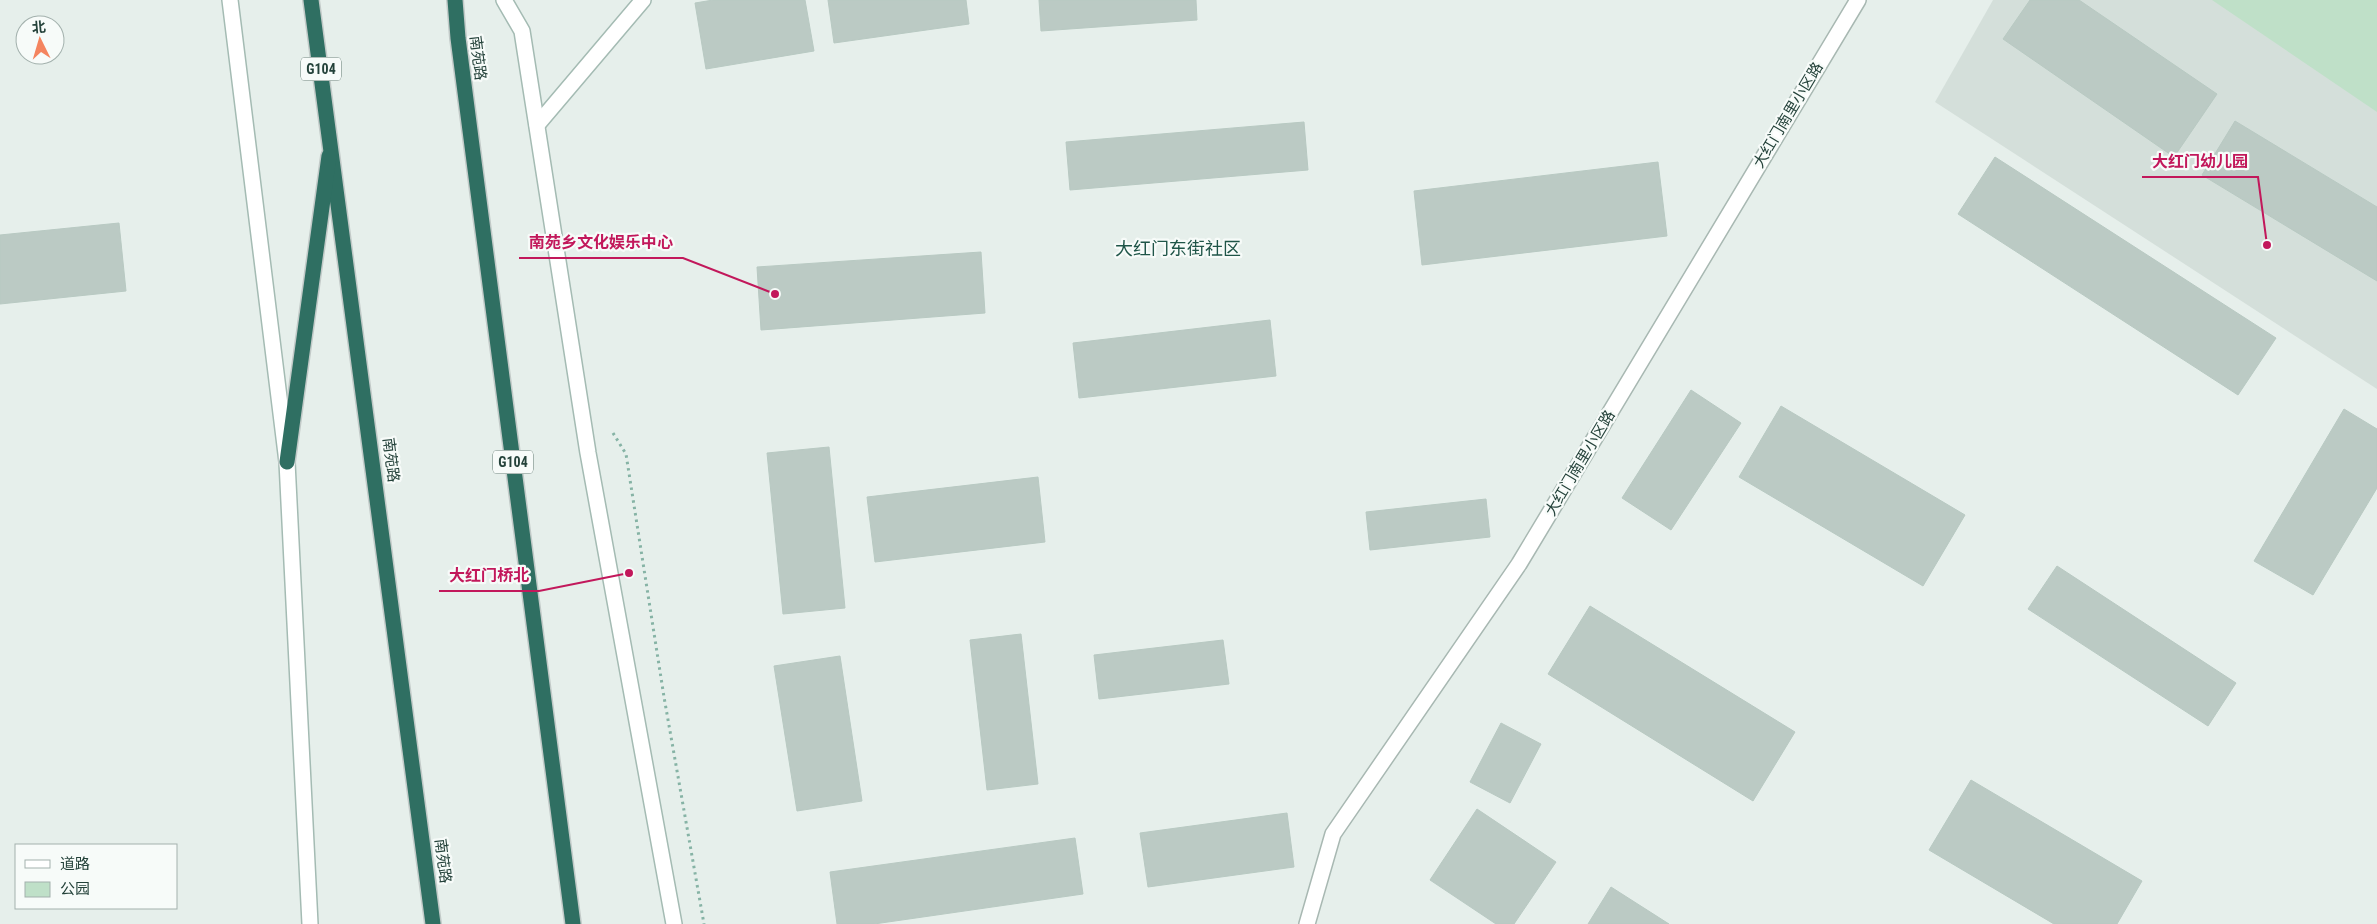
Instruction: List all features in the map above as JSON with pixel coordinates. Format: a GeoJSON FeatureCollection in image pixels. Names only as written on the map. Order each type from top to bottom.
{"type":"FeatureCollection","features":[{"type":"Feature","properties":{"kind":"highway","name":"南苑路"},"geometry":{"type":"LineString","coordinates":[[312,0],[434,924]]}},
{"type":"Feature","properties":{"kind":"highway","name":"南苑路"},"geometry":{"type":"LineString","coordinates":[[455,0],[460,57],[572,924]]}},
{"type":"Feature","properties":{"kind":"highway"},"geometry":{"type":"LineString","coordinates":[[286,462],[331,138]]}},
{"type":"Feature","properties":{"kind":"street"},"geometry":{"type":"LineString","coordinates":[[230,0],[286,462],[310,924]]}},
{"type":"Feature","properties":{"kind":"street"},"geometry":{"type":"LineString","coordinates":[[504,0],[522,31],[588,453],[674,924]]}},
{"type":"Feature","properties":{"kind":"street"},"geometry":{"type":"LineString","coordinates":[[537,125],[643,0]]}},
{"type":"Feature","properties":{"kind":"street","name":"大红门南里小区路"},"geometry":{"type":"LineString","coordinates":[[1307,924],[1333,834],[1519,564],[1858,0]]}},
{"type":"Feature","properties":{"kind":"path"},"geometry":{"type":"LineString","coordinates":[[611,430],[626,454],[664,697],[704,924]]}},
{"type":"Feature","properties":{"kind":"shaded area"},"geometry":{"type":"Polygon","coordinates":[[[1993,0],[2377,0],[2377,389],[1935,102],[1993,0]]]}},
{"type":"Feature","properties":{"kind":"green space"},"geometry":{"type":"Polygon","coordinates":[[[2212,0],[2377,0],[2377,112],[2212,0]]]}},
{"type":"Feature","properties":{"kind":"building"},"geometry":{"type":"Polygon","coordinates":[[[713,0],[805,0],[814,51],[706,69],[695,3],[713,0]]]}},
{"type":"Feature","properties":{"kind":"building"},"geometry":{"type":"Polygon","coordinates":[[[828,0],[966,0],[969,24],[834,43],[828,0]]]}},
{"type":"Feature","properties":{"kind":"building"},"geometry":{"type":"Polygon","coordinates":[[[1039,0],[1196,0],[1197,20],[1041,31],[1039,0]]]}},
{"type":"Feature","properties":{"kind":"building"},"geometry":{"type":"Polygon","coordinates":[[[2030,0],[2079,0],[2217,94],[2174,157],[2003,39],[2030,0]]]}},
{"type":"Feature","properties":{"kind":"building"},"geometry":{"type":"Polygon","coordinates":[[[2235,121],[2377,207],[2377,281],[2202,175],[2235,121]]]}},
{"type":"Feature","properties":{"kind":"building"},"geometry":{"type":"Polygon","coordinates":[[[1304,122],[1308,170],[1070,190],[1066,142],[1304,122]]]}},
{"type":"Feature","properties":{"kind":"building"},"geometry":{"type":"Polygon","coordinates":[[[1995,157],[2276,338],[2238,395],[1958,214],[1995,157]]]}},
{"type":"Feature","properties":{"kind":"building"},"geometry":{"type":"Polygon","coordinates":[[[1658,162],[1667,236],[1422,265],[1414,191],[1658,162]]]}},
{"type":"Feature","properties":{"kind":"building"},"geometry":{"type":"Polygon","coordinates":[[[119,223],[126,291],[0,304],[0,235],[119,223]]]}},
{"type":"Feature","properties":{"kind":"building"},"geometry":{"type":"Polygon","coordinates":[[[981,252],[985,313],[761,330],[757,267],[981,252]]]}},
{"type":"Feature","properties":{"kind":"building"},"geometry":{"type":"Polygon","coordinates":[[[1270,320],[1276,376],[1079,398],[1073,343],[1270,320]]]}},
{"type":"Feature","properties":{"kind":"building"},"geometry":{"type":"Polygon","coordinates":[[[1691,390],[1741,423],[1671,530],[1622,498],[1691,390]]]}},
{"type":"Feature","properties":{"kind":"building"},"geometry":{"type":"Polygon","coordinates":[[[1781,406],[1965,515],[1923,586],[1739,477],[1781,406]]]}},
{"type":"Feature","properties":{"kind":"building"},"geometry":{"type":"Polygon","coordinates":[[[2344,409],[2377,429],[2377,488],[2313,595],[2254,561],[2344,409]]]}},
{"type":"Feature","properties":{"kind":"building"},"geometry":{"type":"Polygon","coordinates":[[[829,447],[845,608],[783,614],[767,453],[829,447]]]}},
{"type":"Feature","properties":{"kind":"building"},"geometry":{"type":"Polygon","coordinates":[[[1038,477],[1045,542],[875,562],[867,497],[1038,477]]]}},
{"type":"Feature","properties":{"kind":"building"},"geometry":{"type":"Polygon","coordinates":[[[1486,499],[1490,537],[1370,550],[1366,512],[1486,499]]]}},
{"type":"Feature","properties":{"kind":"building"},"geometry":{"type":"Polygon","coordinates":[[[2057,566],[2236,683],[2208,726],[2028,609],[2057,566]]]}},
{"type":"Feature","properties":{"kind":"building"},"geometry":{"type":"Polygon","coordinates":[[[1590,606],[1795,732],[1753,801],[1548,674],[1590,606]]]}},
{"type":"Feature","properties":{"kind":"building"},"geometry":{"type":"Polygon","coordinates":[[[1021,634],[1038,784],[987,790],[970,640],[1021,634]]]}},
{"type":"Feature","properties":{"kind":"building"},"geometry":{"type":"Polygon","coordinates":[[[1223,640],[1229,684],[1099,699],[1094,655],[1223,640]]]}},
{"type":"Feature","properties":{"kind":"building"},"geometry":{"type":"Polygon","coordinates":[[[840,656],[862,801],[797,811],[774,666],[840,656]]]}},
{"type":"Feature","properties":{"kind":"building"},"geometry":{"type":"Polygon","coordinates":[[[1501,723],[1541,744],[1510,803],[1470,782],[1501,723]]]}},
{"type":"Feature","properties":{"kind":"building"},"geometry":{"type":"Polygon","coordinates":[[[1971,780],[2142,881],[2117,924],[2054,924],[1929,850],[1971,780]]]}},
{"type":"Feature","properties":{"kind":"building"},"geometry":{"type":"Polygon","coordinates":[[[1477,809],[1556,862],[1514,924],[1496,924],[1430,880],[1477,809]]]}},
{"type":"Feature","properties":{"kind":"building"},"geometry":{"type":"Polygon","coordinates":[[[1287,813],[1294,867],[1148,887],[1140,833],[1287,813]]]}},
{"type":"Feature","properties":{"kind":"building"},"geometry":{"type":"Polygon","coordinates":[[[1075,838],[1083,894],[874,924],[837,924],[830,872],[1075,838]]]}},
{"type":"Feature","properties":{"kind":"building"},"geometry":{"type":"Polygon","coordinates":[[[1611,887],[1669,924],[1588,924],[1611,887]]]}},
{"type":"Feature","properties":{"kind":"place","name":"大红门幼儿园"},"geometry":{"type":"Point","coordinates":[2267,245]}},
{"type":"Feature","properties":{"kind":"place","name":"南苑乡文化娱乐中心"},"geometry":{"type":"Point","coordinates":[775,294]}},
{"type":"Feature","properties":{"kind":"place","name":"大红门桥北"},"geometry":{"type":"Point","coordinates":[629,573]}},
{"type":"Feature","properties":{"kind":"district","name":"大红门东街社区"},"geometry":{"type":"Point","coordinates":[1178,249]}}]}
